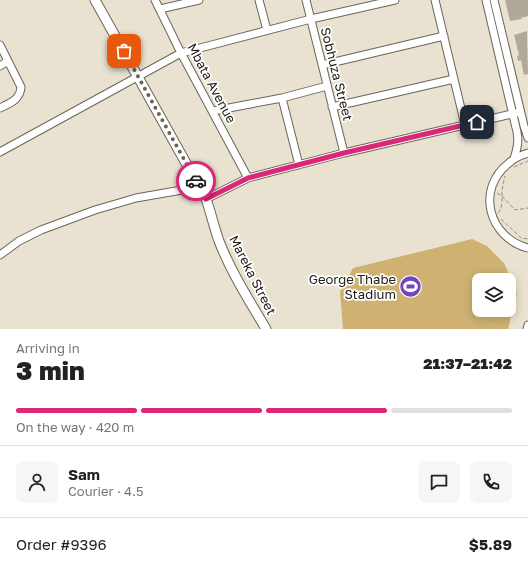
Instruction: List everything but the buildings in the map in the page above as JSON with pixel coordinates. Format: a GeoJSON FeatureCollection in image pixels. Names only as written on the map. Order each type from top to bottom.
{"type":"FeatureCollection","features":[{"type":"Feature","properties":{"kind":"main road","name":"Mareka Street"},"geometry":{"type":"LineString","coordinates":[[95,0],[206,199],[212,213],[219,241],[223,250],[266,329]]}},
{"type":"Feature","properties":{"kind":"street","name":"Mbata Avenue"},"geometry":{"type":"LineString","coordinates":[[155,0],[181,53],[248,178]]}},
{"type":"Feature","properties":{"kind":"street"},"geometry":{"type":"LineString","coordinates":[[160,9],[199,0]]}},
{"type":"Feature","properties":{"kind":"street"},"geometry":{"type":"LineString","coordinates":[[259,0],[267,30]]}},
{"type":"Feature","properties":{"kind":"street","name":"Sobhuza Street"},"geometry":{"type":"LineString","coordinates":[[306,0],[344,153]]}},
{"type":"Feature","properties":{"kind":"street"},"geometry":{"type":"LineString","coordinates":[[0,152],[181,53],[311,19],[396,0]]}},
{"type":"Feature","properties":{"kind":"street"},"geometry":{"type":"LineString","coordinates":[[435,0],[466,125]]}},
{"type":"Feature","properties":{"kind":"street"},"geometry":{"type":"LineString","coordinates":[[486,0],[517,113],[528,138]]}},
{"type":"Feature","properties":{"kind":"street"},"geometry":{"type":"LineString","coordinates":[[494,0],[517,113],[518,149],[514,159]]}},
{"type":"Feature","properties":{"kind":"street"},"geometry":{"type":"LineString","coordinates":[[322,66],[444,36]]}},
{"type":"Feature","properties":{"kind":"street"},"geometry":{"type":"LineString","coordinates":[[0,45],[21,87],[19,96],[16,100],[0,108]]}},
{"type":"Feature","properties":{"kind":"street"},"geometry":{"type":"LineString","coordinates":[[0,66],[8,61]]}},
{"type":"Feature","properties":{"kind":"street"},"geometry":{"type":"LineString","coordinates":[[332,107],[454,79]]}},
{"type":"Feature","properties":{"kind":"street"},"geometry":{"type":"LineString","coordinates":[[213,111],[282,98],[327,86]]}},
{"type":"Feature","properties":{"kind":"street"},"geometry":{"type":"LineString","coordinates":[[282,98],[299,165]]}},
{"type":"Feature","properties":{"kind":"street"},"geometry":{"type":"LineString","coordinates":[[206,199],[248,178],[344,153],[517,113]]}},
{"type":"Feature","properties":{"kind":"street"},"geometry":{"type":"LineString","coordinates":[[528,154],[514,159],[504,167],[496,177],[491,189],[490,202],[492,215],[500,231],[513,243],[521,247],[528,248]]}},
{"type":"Feature","properties":{"kind":"street"},"geometry":{"type":"LineString","coordinates":[[0,255],[19,241],[41,230],[94,210],[136,198],[199,187]]}},
{"type":"Feature","properties":{"kind":"street"},"geometry":{"type":"LineString","coordinates":[[527,329],[528,325]]}},
{"type":"Feature","properties":{"kind":"path"},"geometry":{"type":"LineString","coordinates":[[512,168],[528,161]]}},
{"type":"Feature","properties":{"kind":"path"},"geometry":{"type":"LineString","coordinates":[[497,214],[502,205],[503,182],[506,173]]}},
{"type":"Feature","properties":{"kind":"path"},"geometry":{"type":"LineString","coordinates":[[491,189],[502,196],[515,210],[528,208]]}},
{"type":"Feature","properties":{"kind":"path"},"geometry":{"type":"LineString","coordinates":[[502,220],[521,238],[528,239]]}},
{"type":"Feature","properties":{"kind":"shaded area","name":"George Thabe Stadium"},"geometry":{"type":"Polygon","coordinates":[[[472,239],[487,246],[504,263],[508,273],[472,273],[472,317],[511,317],[508,329],[343,329],[340,292],[353,268],[472,239]]]}},
{"type":"Feature","properties":{"kind":"way so far"},"geometry":{"type":"LineString","coordinates":[[124,51],[196,181]]}},
{"type":"Feature","properties":{"kind":"place","name":"George Thabe Stadium"},"geometry":{"type":"Point","coordinates":[411,286]}},
{"type":"Feature","properties":{"kind":"route"},"geometry":{"type":"LineString","coordinates":[[196,181],[206,199],[248,178],[344,153],[477,122]]}}]}
